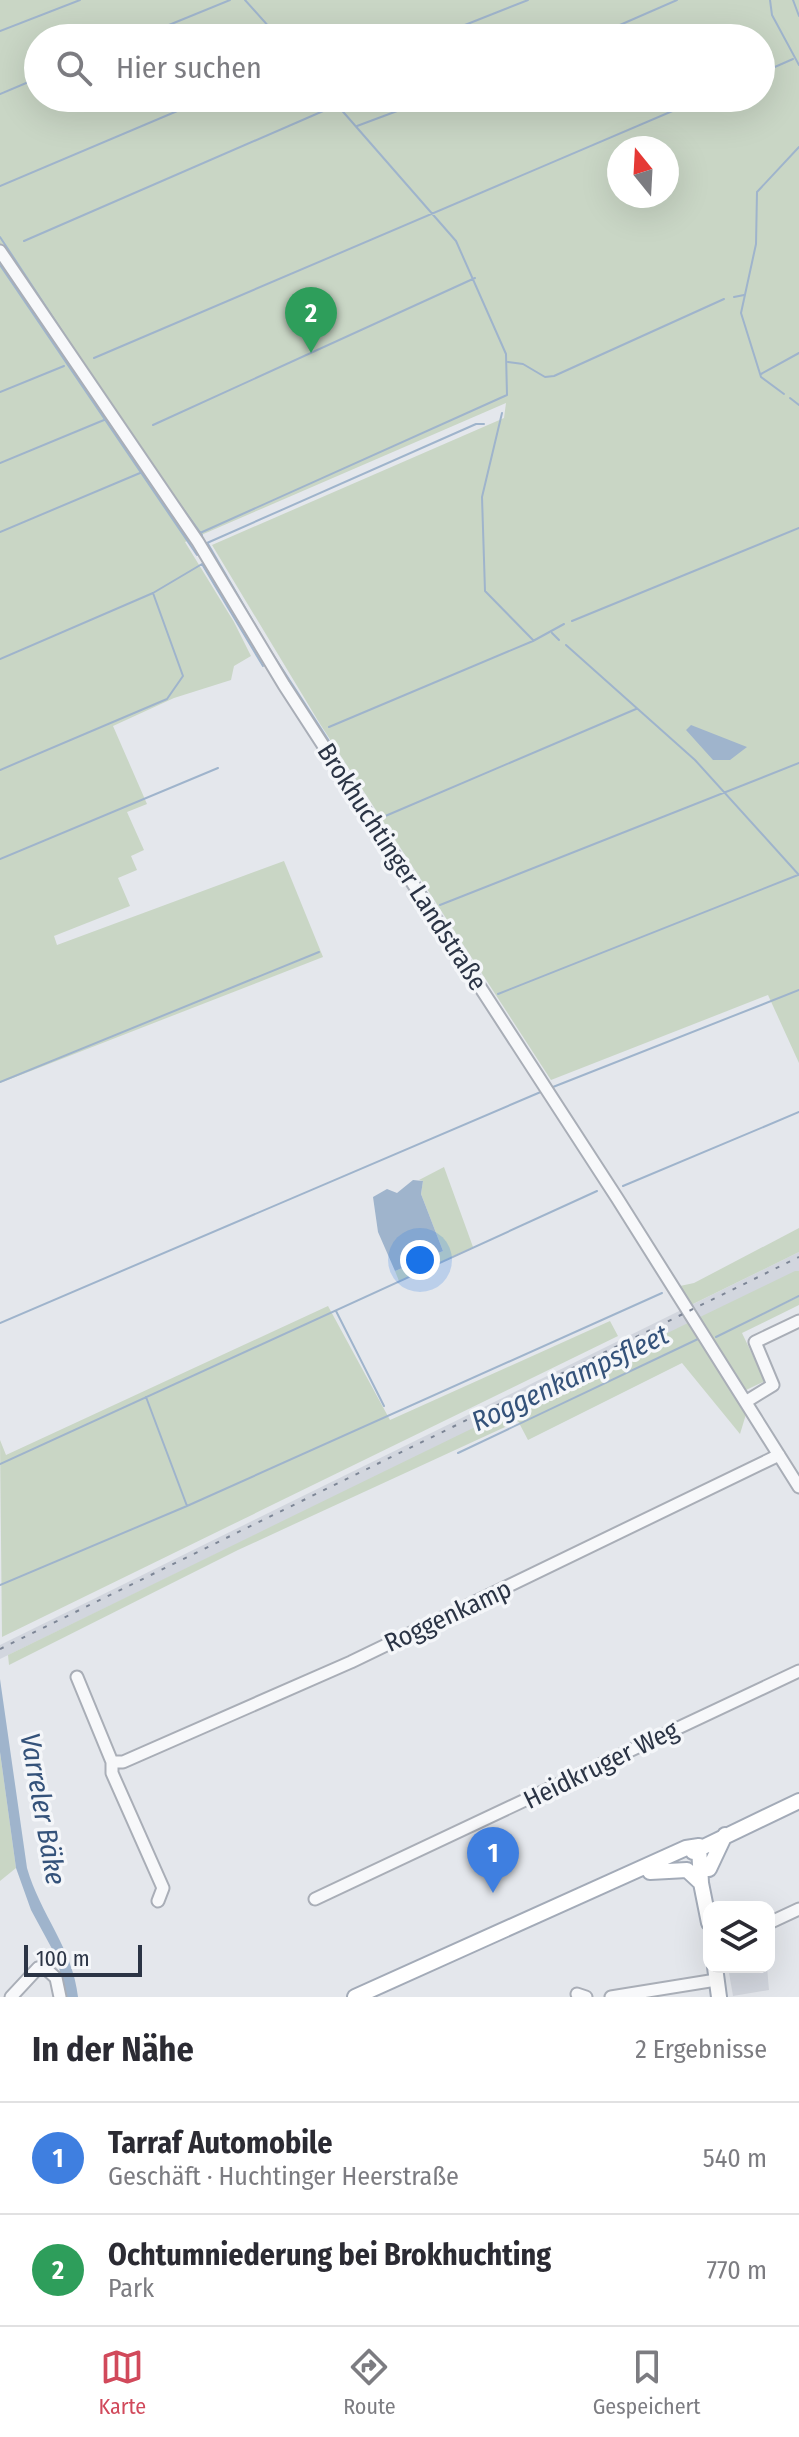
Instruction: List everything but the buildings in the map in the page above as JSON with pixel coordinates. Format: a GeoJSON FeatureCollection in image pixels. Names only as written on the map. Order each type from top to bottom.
{"type":"FeatureCollection","features":[{"type":"Feature","properties":{"kind":"main road"},"geometry":{"type":"LineString","coordinates":[[593,1892],[650,1872],[799,1801]]}},
{"type":"Feature","properties":{"kind":"main road"},"geometry":{"type":"LineString","coordinates":[[707,1901],[709,1869],[725,1835]]}},
{"type":"Feature","properties":{"kind":"main road"},"geometry":{"type":"LineString","coordinates":[[699,1846],[709,1869]]}},
{"type":"Feature","properties":{"kind":"main road"},"geometry":{"type":"LineString","coordinates":[[699,1846],[701,1883],[706,1901]]}},
{"type":"Feature","properties":{"kind":"main road"},"geometry":{"type":"LineString","coordinates":[[355,1997],[686,1848],[699,1846]]}},
{"type":"Feature","properties":{"kind":"main road"},"geometry":{"type":"LineString","coordinates":[[650,1872],[687,1870],[701,1883]]}},
{"type":"Feature","properties":{"kind":"main road"},"geometry":{"type":"LineString","coordinates":[[715,1973],[719,1997]]}},
{"type":"Feature","properties":{"kind":"street","name":"Brokhuchtinger Landstraße"},"geometry":{"type":"LineString","coordinates":[[0,251],[198,542],[284,685],[747,1401],[799,1487]]}},
{"type":"Feature","properties":{"kind":"street"},"geometry":{"type":"LineString","coordinates":[[747,1401],[773,1385],[755,1342],[799,1321]]}},
{"type":"Feature","properties":{"kind":"street","name":"Roggenkamp"},"geometry":{"type":"LineString","coordinates":[[112,1762],[123,1762],[351,1662],[779,1455]]}},
{"type":"Feature","properties":{"kind":"street","name":"Heidkruger Weg"},"geometry":{"type":"LineString","coordinates":[[315,1899],[799,1671]]}},
{"type":"Feature","properties":{"kind":"street"},"geometry":{"type":"LineString","coordinates":[[77,1677],[112,1762],[112,1773],[163,1888],[158,1901]]}},
{"type":"Feature","properties":{"kind":"street"},"geometry":{"type":"LineString","coordinates":[[775,1920],[799,1909]]}},
{"type":"Feature","properties":{"kind":"street"},"geometry":{"type":"LineString","coordinates":[[11,1997],[38,1968],[44,1967],[56,1978],[60,1997]]}},
{"type":"Feature","properties":{"kind":"street"},"geometry":{"type":"LineString","coordinates":[[611,1997],[715,1973]]}},
{"type":"Feature","properties":{"kind":"shaded area"},"geometry":{"type":"Polygon","coordinates":[[[799,1252],[799,1271],[0,1659],[0,1645],[799,1252]]]}},
{"type":"Feature","properties":{"kind":"shaded area"},"geometry":{"type":"Polygon","coordinates":[[[729,1973],[768,1973],[769,1990],[733,1996],[729,1973]]]}},
{"type":"Feature","properties":{"kind":"green space"},"geometry":{"type":"Polygon","coordinates":[[[0,0],[799,0],[799,1063],[768,995],[551,1080],[320,724],[212,545],[504,418],[506,403],[185,542],[251,656],[234,666],[231,680],[174,698],[113,726],[147,804],[127,812],[144,850],[131,856],[137,870],[118,878],[130,906],[54,936],[57,945],[284,861],[323,957],[0,1083],[0,0]]]}},
{"type":"Feature","properties":{"kind":"green space"},"geometry":{"type":"Polygon","coordinates":[[[444,1167],[473,1247],[399,1281],[395,1271],[443,1251],[421,1194],[423,1181],[419,1180],[444,1167]]]}},
{"type":"Feature","properties":{"kind":"green space"},"geometry":{"type":"Polygon","coordinates":[[[799,1228],[799,1252],[691,1305],[680,1286],[694,1283],[799,1228]]]}},
{"type":"Feature","properties":{"kind":"green space"},"geometry":{"type":"Polygon","coordinates":[[[799,1271],[799,1305],[742,1333],[765,1381],[746,1390],[700,1317],[799,1271]]]}},
{"type":"Feature","properties":{"kind":"green space"},"geometry":{"type":"Polygon","coordinates":[[[328,1306],[390,1420],[610,1321],[618,1336],[2,1637],[0,1440],[6,1455],[328,1306]]]}},
{"type":"Feature","properties":{"kind":"green space"},"geometry":{"type":"Polygon","coordinates":[[[690,1322],[747,1411],[740,1434],[682,1363],[528,1440],[518,1421],[238,1550],[9,1665],[8,1655],[690,1322]]]}},
{"type":"Feature","properties":{"kind":"green space"},"geometry":{"type":"Polygon","coordinates":[[[0,1752],[16,1868],[0,1881],[0,1752]]]}},
{"type":"Feature","properties":{"kind":"water"},"geometry":{"type":"Polygon","coordinates":[[[691,725],[747,747],[730,760],[713,760],[686,730],[691,725]]]}},
{"type":"Feature","properties":{"kind":"water"},"geometry":{"type":"Polygon","coordinates":[[[413,1180],[423,1181],[421,1194],[443,1251],[395,1271],[378,1232],[373,1197],[387,1189],[397,1193],[413,1180]]]}},
{"type":"Feature","properties":{"kind":"water"},"geometry":{"type":"Polygon","coordinates":[[[0,1679],[27,1868],[70,1963],[78,1997],[65,1997],[57,1958],[31,1910],[16,1868],[0,1752],[0,1679]]]}},
{"type":"Feature","properties":{"kind":"waterway"},"geometry":{"type":"LineString","coordinates":[[0,31],[80,0]]}},
{"type":"Feature","properties":{"kind":"waterway"},"geometry":{"type":"LineString","coordinates":[[171,24],[230,0]]}},
{"type":"Feature","properties":{"kind":"waterway"},"geometry":{"type":"LineString","coordinates":[[245,0],[266,24]]}},
{"type":"Feature","properties":{"kind":"waterway"},"geometry":{"type":"LineString","coordinates":[[467,24],[528,0]]}},
{"type":"Feature","properties":{"kind":"waterway"},"geometry":{"type":"LineString","coordinates":[[622,24],[677,0]]}},
{"type":"Feature","properties":{"kind":"waterway"},"geometry":{"type":"LineString","coordinates":[[770,0],[772,15],[799,65]]}},
{"type":"Feature","properties":{"kind":"waterway"},"geometry":{"type":"LineString","coordinates":[[793,0],[799,16]]}},
{"type":"Feature","properties":{"kind":"waterway"},"geometry":{"type":"LineString","coordinates":[[775,67],[793,59]]}},
{"type":"Feature","properties":{"kind":"waterway"},"geometry":{"type":"LineString","coordinates":[[0,94],[24,84]]}},
{"type":"Feature","properties":{"kind":"waterway"},"geometry":{"type":"LineString","coordinates":[[0,186],[175,112]]}},
{"type":"Feature","properties":{"kind":"waterway"},"geometry":{"type":"LineString","coordinates":[[24,241],[321,112]]}},
{"type":"Feature","properties":{"kind":"waterway"},"geometry":{"type":"LineString","coordinates":[[200,533],[507,395],[506,354],[456,241],[343,112]]}},
{"type":"Feature","properties":{"kind":"waterway"},"geometry":{"type":"LineString","coordinates":[[357,126],[394,112]]}},
{"type":"Feature","properties":{"kind":"waterway"},"geometry":{"type":"LineString","coordinates":[[94,358],[670,112]]}},
{"type":"Feature","properties":{"kind":"waterway"},"geometry":{"type":"LineString","coordinates":[[784,394],[761,377],[741,313],[756,244],[757,192],[799,147]]}},
{"type":"Feature","properties":{"kind":"waterway"},"geometry":{"type":"LineString","coordinates":[[0,237],[83,363]]}},
{"type":"Feature","properties":{"kind":"waterway"},"geometry":{"type":"LineString","coordinates":[[0,265],[197,555]]}},
{"type":"Feature","properties":{"kind":"waterway"},"geometry":{"type":"LineString","coordinates":[[153,425],[475,278]]}},
{"type":"Feature","properties":{"kind":"waterway"},"geometry":{"type":"LineString","coordinates":[[734,297],[744,295]]}},
{"type":"Feature","properties":{"kind":"waterway"},"geometry":{"type":"LineString","coordinates":[[508,362],[523,364],[545,377],[554,376],[724,299]]}},
{"type":"Feature","properties":{"kind":"waterway"},"geometry":{"type":"LineString","coordinates":[[761,374],[799,353]]}},
{"type":"Feature","properties":{"kind":"waterway"},"geometry":{"type":"LineString","coordinates":[[0,392],[64,366]]}},
{"type":"Feature","properties":{"kind":"waterway"},"geometry":{"type":"LineString","coordinates":[[790,398],[799,405]]}},
{"type":"Feature","properties":{"kind":"waterway"},"geometry":{"type":"LineString","coordinates":[[502,413],[482,497],[485,591],[533,640]]}},
{"type":"Feature","properties":{"kind":"waterway"},"geometry":{"type":"LineString","coordinates":[[0,463],[104,420]]}},
{"type":"Feature","properties":{"kind":"waterway"},"geometry":{"type":"LineString","coordinates":[[207,543],[476,424],[484,424]]}},
{"type":"Feature","properties":{"kind":"waterway"},"geometry":{"type":"LineString","coordinates":[[0,532],[140,473]]}},
{"type":"Feature","properties":{"kind":"waterway"},"geometry":{"type":"LineString","coordinates":[[165,484],[202,535]]}},
{"type":"Feature","properties":{"kind":"waterway"},"geometry":{"type":"LineString","coordinates":[[572,621],[799,528]]}},
{"type":"Feature","properties":{"kind":"waterway"},"geometry":{"type":"LineString","coordinates":[[208,544],[268,647],[342,761]]}},
{"type":"Feature","properties":{"kind":"waterway"},"geometry":{"type":"LineString","coordinates":[[202,564],[263,666]]}},
{"type":"Feature","properties":{"kind":"waterway"},"geometry":{"type":"LineString","coordinates":[[0,659],[153,593],[202,564]]}},
{"type":"Feature","properties":{"kind":"waterway"},"geometry":{"type":"LineString","coordinates":[[0,770],[167,699],[183,676],[153,593]]}},
{"type":"Feature","properties":{"kind":"waterway"},"geometry":{"type":"LineString","coordinates":[[329,727],[533,641],[564,624]]}},
{"type":"Feature","properties":{"kind":"waterway"},"geometry":{"type":"LineString","coordinates":[[552,633],[559,640]]}},
{"type":"Feature","properties":{"kind":"waterway"},"geometry":{"type":"LineString","coordinates":[[566,645],[695,760],[799,875]]}},
{"type":"Feature","properties":{"kind":"waterway"},"geometry":{"type":"LineString","coordinates":[[383,817],[636,709]]}},
{"type":"Feature","properties":{"kind":"waterway"},"geometry":{"type":"LineString","coordinates":[[440,905],[799,763]]}},
{"type":"Feature","properties":{"kind":"waterway"},"geometry":{"type":"LineString","coordinates":[[0,859],[218,768]]}},
{"type":"Feature","properties":{"kind":"waterway"},"geometry":{"type":"LineString","coordinates":[[498,994],[798,875]]}},
{"type":"Feature","properties":{"kind":"waterway"},"geometry":{"type":"LineString","coordinates":[[0,1082],[319,952]]}},
{"type":"Feature","properties":{"kind":"waterway"},"geometry":{"type":"LineString","coordinates":[[553,1087],[799,990]]}},
{"type":"Feature","properties":{"kind":"waterway"},"geometry":{"type":"LineString","coordinates":[[0,1323],[543,1091]]}},
{"type":"Feature","properties":{"kind":"waterway"},"geometry":{"type":"LineString","coordinates":[[623,1186],[799,1112]]}},
{"type":"Feature","properties":{"kind":"waterway"},"geometry":{"type":"LineString","coordinates":[[0,1464],[597,1191]]}},
{"type":"Feature","properties":{"kind":"waterway"},"geometry":{"type":"LineString","coordinates":[[0,1585],[187,1506],[662,1293]]}},
{"type":"Feature","properties":{"kind":"waterway","name":"Roggenkampsfleet"},"geometry":{"type":"LineString","coordinates":[[716,1337],[799,1296]]}},
{"type":"Feature","properties":{"kind":"waterway"},"geometry":{"type":"LineString","coordinates":[[336,1311],[384,1406]]}},
{"type":"Feature","properties":{"kind":"waterway","name":"Roggenkampsfleet"},"geometry":{"type":"LineString","coordinates":[[458,1453],[698,1339]]}},
{"type":"Feature","properties":{"kind":"waterway"},"geometry":{"type":"LineString","coordinates":[[146,1397],[187,1506]]}},
{"type":"Feature","properties":{"kind":"railway"},"geometry":{"type":"LineString","coordinates":[[0,1649],[799,1257]]}},
{"type":"Feature","properties":{"kind":"place","name":"Ochtumniederung bei Brokhuchting"},"geometry":{"type":"Point","coordinates":[311,353]}},
{"type":"Feature","properties":{"kind":"place","name":"Tarraf Automobile"},"geometry":{"type":"Point","coordinates":[493,1893]}},
{"type":"Feature","properties":{"kind":"water label","name":"Varreler Bäke"},"geometry":{"type":"Point","coordinates":[43,1809]}}]}
